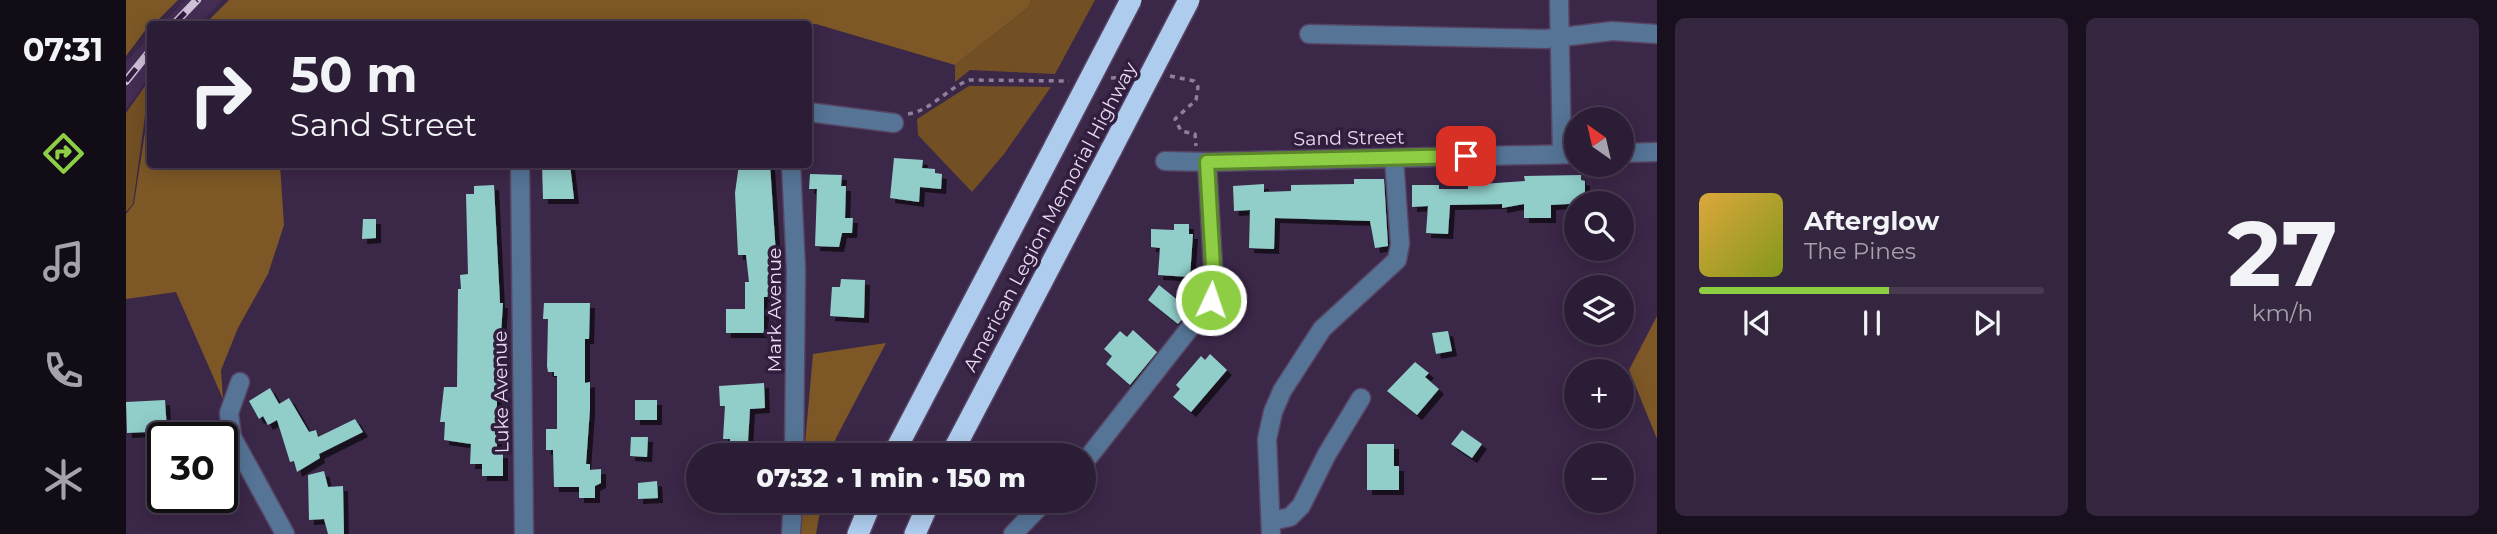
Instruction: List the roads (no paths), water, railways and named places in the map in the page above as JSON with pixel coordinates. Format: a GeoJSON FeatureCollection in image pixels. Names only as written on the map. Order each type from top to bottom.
{"type":"FeatureCollection","features":[{"type":"Feature","properties":{"kind":"highway","name":"American Legion Memorial Highway"},"geometry":{"type":"LineString","coordinates":[[899,443],[1131,0]]}},
{"type":"Feature","properties":{"kind":"highway","name":"American Legion Memorial Highway"},"geometry":{"type":"LineString","coordinates":[[956,443],[1189,0]]}},
{"type":"Feature","properties":{"kind":"highway"},"geometry":{"type":"LineString","coordinates":[[858,534],[867,513]]}},
{"type":"Feature","properties":{"kind":"highway"},"geometry":{"type":"LineString","coordinates":[[915,534],[924,513]]}},
{"type":"Feature","properties":{"kind":"street"},"geometry":{"type":"LineString","coordinates":[[1559,0],[1566,107]]}},
{"type":"Feature","properties":{"kind":"street"},"geometry":{"type":"LineString","coordinates":[[1309,34],[1560,38],[1612,31],[1657,34]]}},
{"type":"Feature","properties":{"kind":"street"},"geometry":{"type":"LineString","coordinates":[[812,113],[894,123]]}},
{"type":"Feature","properties":{"kind":"street"},"geometry":{"type":"LineString","coordinates":[[1634,153],[1657,152]]}},
{"type":"Feature","properties":{"kind":"street","name":"Sand Street"},"geometry":{"type":"LineString","coordinates":[[1165,160],[1207,162],[1564,154]]}},
{"type":"Feature","properties":{"kind":"street"},"geometry":{"type":"LineString","coordinates":[[1361,398],[1326,454],[1301,506],[1290,517],[1271,527],[1270,424],[1282,391],[1307,349],[1341,309],[1397,260],[1400,244],[1394,158]]}},
{"type":"Feature","properties":{"kind":"street"},"geometry":{"type":"LineString","coordinates":[[1096,447],[1211,300],[1214,284],[1207,162]]}},
{"type":"Feature","properties":{"kind":"street","name":"Luke Avenue"},"geometry":{"type":"LineString","coordinates":[[520,168],[524,534]]}},
{"type":"Feature","properties":{"kind":"street","name":"Mark Avenue"},"geometry":{"type":"LineString","coordinates":[[791,168],[796,270],[794,443]]}},
{"type":"Feature","properties":{"kind":"street"},"geometry":{"type":"LineString","coordinates":[[240,382],[229,413],[232,437],[285,534]]}},
{"type":"Feature","properties":{"kind":"street"},"geometry":{"type":"LineString","coordinates":[[791,534],[792,513]]}},
{"type":"Feature","properties":{"kind":"street"},"geometry":{"type":"LineString","coordinates":[[1013,534],[1033,513]]}},
{"type":"Feature","properties":{"kind":"railway"},"geometry":{"type":"LineString","coordinates":[[177,21],[197,0]]}},
{"type":"Feature","properties":{"kind":"railway"},"geometry":{"type":"LineString","coordinates":[[126,81],[147,55]]}}]}
